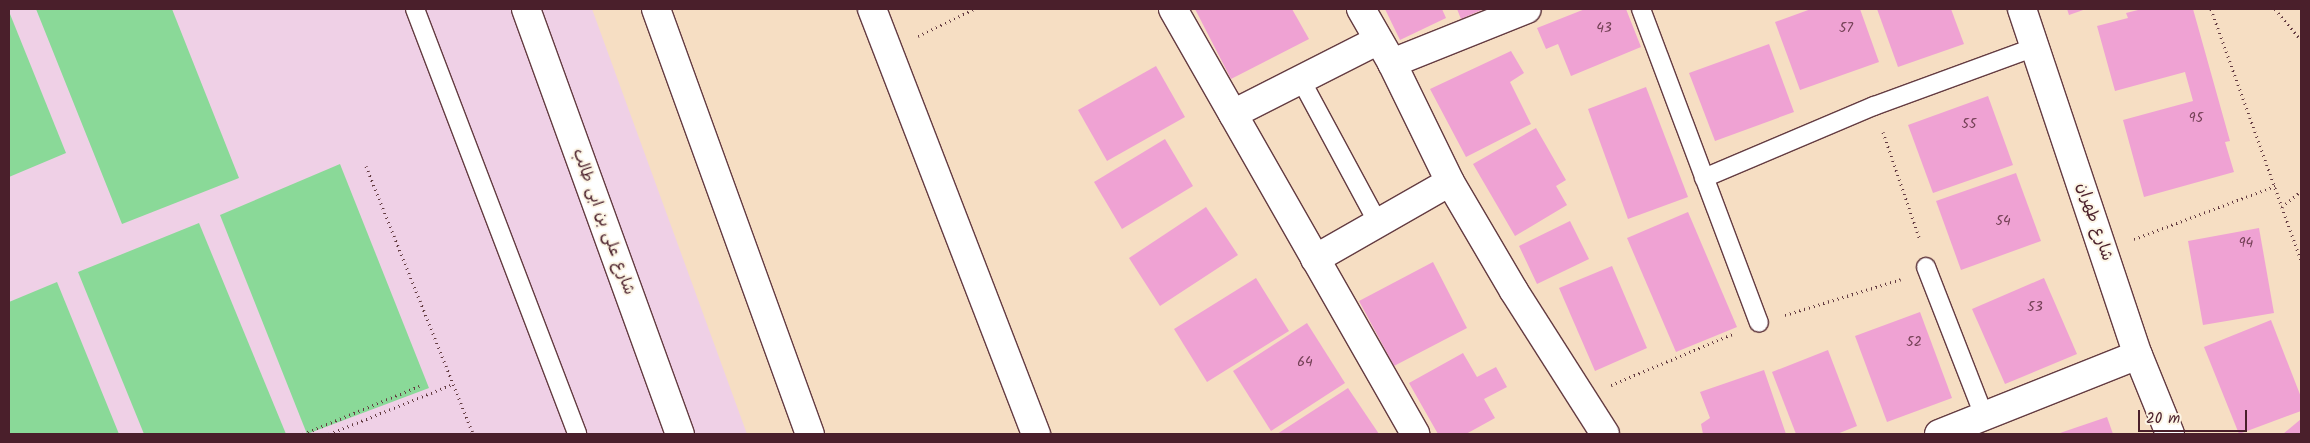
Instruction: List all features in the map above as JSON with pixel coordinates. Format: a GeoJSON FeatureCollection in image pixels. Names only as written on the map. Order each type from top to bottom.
{"type":"FeatureCollection","features":[{"type":"Feature","properties":{"kind":"street","name":"شارع على بن ابى طالب"},"geometry":{"type":"LineString","coordinates":[[526,9],[680,434]]}},
{"type":"Feature","properties":{"kind":"street"},"geometry":{"type":"LineString","coordinates":[[656,9],[810,434]]}},
{"type":"Feature","properties":{"kind":"street"},"geometry":{"type":"LineString","coordinates":[[872,9],[1036,434]]}},
{"type":"Feature","properties":{"kind":"street"},"geometry":{"type":"LineString","coordinates":[[1173,9],[1415,434]]}},
{"type":"Feature","properties":{"kind":"street"},"geometry":{"type":"LineString","coordinates":[[1361,9],[1377,41],[1392,63],[1450,182],[1581,398],[1605,434]]}},
{"type":"Feature","properties":{"kind":"street"},"geometry":{"type":"LineString","coordinates":[[1392,63],[1526,9]]}},
{"type":"Feature","properties":{"kind":"street","name":"شارع طهران"},"geometry":{"type":"LineString","coordinates":[[2022,9],[2138,355],[2170,434]]}},
{"type":"Feature","properties":{"kind":"street"},"geometry":{"type":"LineString","coordinates":[[1233,114],[1377,41]]}},
{"type":"Feature","properties":{"kind":"street"},"geometry":{"type":"LineString","coordinates":[[1315,259],[1450,182]]}},
{"type":"Feature","properties":{"kind":"street"},"geometry":{"type":"LineString","coordinates":[[1939,434],[1974,426],[2138,355]]}},
{"type":"Feature","properties":{"kind":"lane"},"geometry":{"type":"LineString","coordinates":[[415,9],[577,434]]}},
{"type":"Feature","properties":{"kind":"lane"},"geometry":{"type":"LineString","coordinates":[[1641,9],[1759,323]]}},
{"type":"Feature","properties":{"kind":"lane"},"geometry":{"type":"LineString","coordinates":[[1704,178],[1874,106],[2035,47]]}},
{"type":"Feature","properties":{"kind":"lane"},"geometry":{"type":"LineString","coordinates":[[1301,80],[1378,223]]}},
{"type":"Feature","properties":{"kind":"lane"},"geometry":{"type":"LineString","coordinates":[[1926,268],[1974,426]]}},
{"type":"Feature","properties":{"kind":"path"},"geometry":{"type":"LineString","coordinates":[[887,51],[974,9]]}},
{"type":"Feature","properties":{"kind":"path"},"geometry":{"type":"LineString","coordinates":[[2211,9],[2301,260]]}},
{"type":"Feature","properties":{"kind":"path"},"geometry":{"type":"LineString","coordinates":[[2275,9],[2301,40]]}},
{"type":"Feature","properties":{"kind":"path"},"geometry":{"type":"LineString","coordinates":[[1581,398],[1759,323],[1916,274],[1926,268],[1926,256],[1874,106]]}},
{"type":"Feature","properties":{"kind":"path"},"geometry":{"type":"LineString","coordinates":[[366,166],[473,434]]}},
{"type":"Feature","properties":{"kind":"path"},"geometry":{"type":"LineString","coordinates":[[2103,250],[2275,186]]}},
{"type":"Feature","properties":{"kind":"path"},"geometry":{"type":"LineString","coordinates":[[2282,207],[2301,192]]}},
{"type":"Feature","properties":{"kind":"path"},"geometry":{"type":"LineString","coordinates":[[329,434],[453,384]]}},
{"type":"Feature","properties":{"kind":"path"},"geometry":{"type":"LineString","coordinates":[[303,434],[419,386]]}},
{"type":"Feature","properties":{"kind":"shaded area"},"geometry":{"type":"Polygon","coordinates":[[[9,9],[592,9],[747,434],[9,434],[9,9]]]}},
{"type":"Feature","properties":{"kind":"green space"},"geometry":{"type":"Polygon","coordinates":[[[36,9],[172,9],[239,178],[122,224],[36,9]]]}},
{"type":"Feature","properties":{"kind":"green space"},"geometry":{"type":"Polygon","coordinates":[[[9,15],[66,153],[9,177],[9,15]]]}},
{"type":"Feature","properties":{"kind":"green space"},"geometry":{"type":"Polygon","coordinates":[[[340,164],[429,388],[307,434],[220,215],[340,164]]]}},
{"type":"Feature","properties":{"kind":"green space"},"geometry":{"type":"Polygon","coordinates":[[[199,223],[286,434],[144,434],[78,272],[199,223]]]}},
{"type":"Feature","properties":{"kind":"green space"},"geometry":{"type":"Polygon","coordinates":[[[57,282],[119,434],[9,434],[9,302],[57,282]]]}},
{"type":"Feature","properties":{"kind":"building"},"geometry":{"type":"Polygon","coordinates":[[[1195,9],[1292,9],[1309,39],[1231,79],[1195,9]]]}},
{"type":"Feature","properties":{"kind":"building"},"geometry":{"type":"Polygon","coordinates":[[[1385,9],[1442,9],[1446,18],[1400,40],[1385,9]]]}},
{"type":"Feature","properties":{"kind":"building"},"geometry":{"type":"Polygon","coordinates":[[[1457,9],[1484,9],[1461,19],[1457,9]]]}},
{"type":"Feature","properties":{"kind":"building"},"geometry":{"type":"Polygon","coordinates":[[[1585,9],[1626,9],[1641,47],[1571,76],[1558,44],[1546,49],[1537,28],[1585,9]]]}},
{"type":"Feature","properties":{"kind":"building"},"geometry":{"type":"Polygon","coordinates":[[[1811,9],[1860,9],[1879,62],[1800,90],[1775,22],[1811,9]]]}},
{"type":"Feature","properties":{"kind":"building"},"geometry":{"type":"Polygon","coordinates":[[[1877,9],[1951,9],[1964,44],[1898,67],[1877,9]]]}},
{"type":"Feature","properties":{"kind":"building"},"geometry":{"type":"Polygon","coordinates":[[[2067,9],[2086,9],[2069,15],[2067,9]]]}},
{"type":"Feature","properties":{"kind":"building"},"geometry":{"type":"Polygon","coordinates":[[[2142,9],[2193,9],[2230,141],[2225,142],[2234,172],[2144,197],[2123,120],[2193,101],[2185,72],[2115,91],[2097,26],[2128,18],[2126,13],[2142,9]]]}},
{"type":"Feature","properties":{"kind":"building"},"geometry":{"type":"Polygon","coordinates":[[[1769,44],[1794,112],[1715,141],[1689,73],[1769,44]]]}},
{"type":"Feature","properties":{"kind":"building"},"geometry":{"type":"Polygon","coordinates":[[[1511,51],[1524,73],[1510,82],[1531,124],[1466,157],[1430,89],[1511,51]]]}},
{"type":"Feature","properties":{"kind":"building"},"geometry":{"type":"Polygon","coordinates":[[[1156,66],[1185,117],[1107,161],[1078,110],[1156,66]]]}},
{"type":"Feature","properties":{"kind":"building"},"geometry":{"type":"Polygon","coordinates":[[[1646,87],[1688,197],[1628,219],[1588,109],[1646,87]]]}},
{"type":"Feature","properties":{"kind":"building"},"geometry":{"type":"Polygon","coordinates":[[[1988,96],[2013,165],[1933,193],[1908,125],[1988,96]]]}},
{"type":"Feature","properties":{"kind":"building"},"geometry":{"type":"Polygon","coordinates":[[[1536,128],[1566,180],[1556,186],[1567,205],[1515,236],[1473,164],[1536,128]]]}},
{"type":"Feature","properties":{"kind":"building"},"geometry":{"type":"Polygon","coordinates":[[[1165,139],[1193,186],[1122,229],[1094,182],[1165,139]]]}},
{"type":"Feature","properties":{"kind":"building"},"geometry":{"type":"Polygon","coordinates":[[[2016,173],[2041,241],[1961,270],[1936,201],[2016,173]]]}},
{"type":"Feature","properties":{"kind":"building"},"geometry":{"type":"Polygon","coordinates":[[[1206,207],[1238,255],[1160,306],[1129,258],[1206,207]]]}},
{"type":"Feature","properties":{"kind":"building"},"geometry":{"type":"Polygon","coordinates":[[[1688,212],[1737,327],[1676,352],[1627,238],[1688,212]]]}},
{"type":"Feature","properties":{"kind":"building"},"geometry":{"type":"Polygon","coordinates":[[[1570,221],[1589,259],[1537,284],[1519,246],[1570,221]]]}},
{"type":"Feature","properties":{"kind":"building"},"geometry":{"type":"Polygon","coordinates":[[[2259,228],[2274,313],[2203,325],[2188,241],[2259,228]]]}},
{"type":"Feature","properties":{"kind":"building"},"geometry":{"type":"Polygon","coordinates":[[[1433,262],[1467,328],[1394,366],[1359,301],[1433,262]]]}},
{"type":"Feature","properties":{"kind":"building"},"geometry":{"type":"Polygon","coordinates":[[[1612,266],[1647,348],[1595,371],[1559,288],[1612,266]]]}},
{"type":"Feature","properties":{"kind":"building"},"geometry":{"type":"Polygon","coordinates":[[[1256,278],[1289,331],[1207,382],[1174,329],[1256,278]]]}},
{"type":"Feature","properties":{"kind":"building"},"geometry":{"type":"Polygon","coordinates":[[[2044,278],[2077,354],[2005,384],[1972,309],[2044,278]]]}},
{"type":"Feature","properties":{"kind":"building"},"geometry":{"type":"Polygon","coordinates":[[[1920,312],[1952,398],[1887,422],[1855,336],[1920,312]]]}},
{"type":"Feature","properties":{"kind":"building"},"geometry":{"type":"Polygon","coordinates":[[[2271,320],[2301,397],[2301,411],[2239,434],[2204,347],[2271,320]]]}},
{"type":"Feature","properties":{"kind":"building"},"geometry":{"type":"Polygon","coordinates":[[[1307,323],[1345,383],[1271,431],[1233,371],[1307,323]]]}},
{"type":"Feature","properties":{"kind":"building"},"geometry":{"type":"Polygon","coordinates":[[[1828,350],[1857,426],[1837,434],[1796,434],[1772,372],[1828,350]]]}},
{"type":"Feature","properties":{"kind":"building"},"geometry":{"type":"Polygon","coordinates":[[[1463,353],[1477,377],[1496,367],[1507,387],[1484,399],[1495,418],[1466,434],[1438,434],[1409,383],[1463,353]]]}},
{"type":"Feature","properties":{"kind":"building"},"geometry":{"type":"Polygon","coordinates":[[[1764,370],[1786,434],[1703,434],[1701,424],[1710,418],[1700,392],[1764,370]]]}},
{"type":"Feature","properties":{"kind":"building"},"geometry":{"type":"Polygon","coordinates":[[[1348,388],[1379,434],[1277,434],[1348,388]]]}},
{"type":"Feature","properties":{"kind":"building"},"geometry":{"type":"Polygon","coordinates":[[[2107,417],[2113,434],[2057,434],[2107,417]]]}},
{"type":"Feature","properties":{"kind":"building"},"geometry":{"type":"Polygon","coordinates":[[[2301,419],[2301,434],[2283,434],[2301,419]]]}}]}
